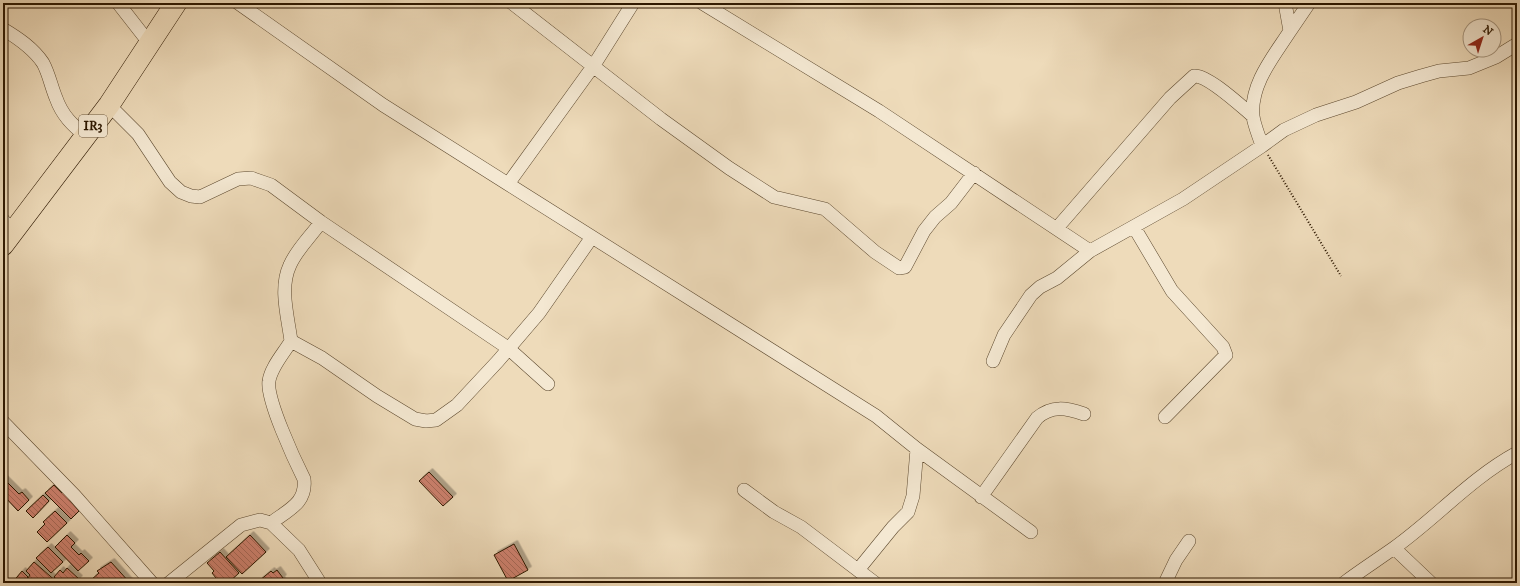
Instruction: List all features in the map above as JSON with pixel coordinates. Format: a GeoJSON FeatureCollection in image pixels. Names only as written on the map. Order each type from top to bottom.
{"type":"FeatureCollection","features":[{"type":"Feature","properties":{"kind":"main road","name":"IR3"},"geometry":{"type":"LineString","coordinates":[[6,233],[86,136],[109,105],[176,3]]}},
{"type":"Feature","properties":{"kind":"street"},"geometry":{"type":"LineString","coordinates":[[118,3],[150,44]]}},
{"type":"Feature","properties":{"kind":"street"},"geometry":{"type":"LineString","coordinates":[[238,3],[383,105],[876,416],[981,497],[1031,532]]}},
{"type":"Feature","properties":{"kind":"street"},"geometry":{"type":"LineString","coordinates":[[512,3],[594,65],[661,119],[729,168],[774,197],[825,209],[875,252],[899,268],[905,267],[924,231],[935,217],[951,203],[974,173]]}},
{"type":"Feature","properties":{"kind":"street"},"geometry":{"type":"LineString","coordinates":[[508,184],[594,65],[633,3]]}},
{"type":"Feature","properties":{"kind":"street"},"geometry":{"type":"LineString","coordinates":[[702,3],[879,111],[1090,251]]}},
{"type":"Feature","properties":{"kind":"street"},"geometry":{"type":"LineString","coordinates":[[1285,3],[1290,31]]}},
{"type":"Feature","properties":{"kind":"street"},"geometry":{"type":"LineString","coordinates":[[1262,146],[1253,116],[1254,96],[1260,79],[1309,3]]}},
{"type":"Feature","properties":{"kind":"street"},"geometry":{"type":"LineString","coordinates":[[3,28],[30,48],[42,62],[48,73],[56,98],[68,121],[86,136]]}},
{"type":"Feature","properties":{"kind":"street"},"geometry":{"type":"LineString","coordinates":[[994,361],[1004,335],[1031,295],[1040,287],[1057,278],[1090,251],[1183,199],[1284,130],[1316,115],[1356,102],[1406,80],[1439,71],[1469,68],[1496,57],[1517,44]]}},
{"type":"Feature","properties":{"kind":"street"},"geometry":{"type":"LineString","coordinates":[[1057,228],[1170,98],[1194,76],[1199,75],[1210,82],[1253,116]]}},
{"type":"Feature","properties":{"kind":"street"},"geometry":{"type":"LineString","coordinates":[[109,105],[138,134],[170,182],[181,192],[191,196],[200,197],[238,180],[251,178],[271,185],[321,222],[508,348],[548,384]]}},
{"type":"Feature","properties":{"kind":"street"},"geometry":{"type":"LineString","coordinates":[[271,523],[301,500],[305,489],[304,479],[270,398],[268,382],[271,372],[291,341],[286,304],[286,276],[290,265],[298,252],[321,222]]}},
{"type":"Feature","properties":{"kind":"street"},"geometry":{"type":"LineString","coordinates":[[1134,227],[1172,291],[1223,346],[1226,355],[1165,417]]}},
{"type":"Feature","properties":{"kind":"street"},"geometry":{"type":"LineString","coordinates":[[291,341],[322,358],[377,396],[415,419],[426,421],[436,420],[457,405],[539,313],[592,237]]}},
{"type":"Feature","properties":{"kind":"street"},"geometry":{"type":"LineString","coordinates":[[981,497],[1037,418],[1046,411],[1068,408],[1084,414]]}},
{"type":"Feature","properties":{"kind":"street"},"geometry":{"type":"LineString","coordinates":[[3,422],[75,496],[152,583]]}},
{"type":"Feature","properties":{"kind":"street"},"geometry":{"type":"LineString","coordinates":[[858,570],[893,527],[908,512],[913,496],[917,449]]}},
{"type":"Feature","properties":{"kind":"street"},"geometry":{"type":"LineString","coordinates":[[1344,583],[1394,548],[1496,464],[1517,453]]}},
{"type":"Feature","properties":{"kind":"street"},"geometry":{"type":"LineString","coordinates":[[744,490],[774,512],[801,527],[875,583]]}},
{"type":"Feature","properties":{"kind":"street"},"geometry":{"type":"LineString","coordinates":[[170,583],[242,525],[260,520],[271,523],[299,550],[320,583]]}},
{"type":"Feature","properties":{"kind":"street"},"geometry":{"type":"LineString","coordinates":[[1165,583],[1176,560],[1189,541]]}},
{"type":"Feature","properties":{"kind":"street"},"geometry":{"type":"LineString","coordinates":[[1394,548],[1431,583]]}},
{"type":"Feature","properties":{"kind":"path"},"geometry":{"type":"LineString","coordinates":[[1262,146],[1341,276]]}},
{"type":"Feature","properties":{"kind":"path"},"geometry":{"type":"LineString","coordinates":[[543,583],[565,583]]}},
{"type":"Feature","properties":{"kind":"building"},"geometry":{"type":"Polygon","coordinates":[[[429,472],[453,497],[443,506],[419,481],[429,472]]]}},
{"type":"Feature","properties":{"kind":"building"},"geometry":{"type":"Polygon","coordinates":[[[3,478],[19,494],[22,492],[29,500],[18,511],[3,495],[3,478]]]}},
{"type":"Feature","properties":{"kind":"building"},"geometry":{"type":"Polygon","coordinates":[[[54,485],[62,493],[63,492],[79,511],[71,519],[45,493],[54,485]]]}},
{"type":"Feature","properties":{"kind":"building"},"geometry":{"type":"Polygon","coordinates":[[[43,495],[49,501],[33,518],[26,511],[43,495]]]}},
{"type":"Feature","properties":{"kind":"building"},"geometry":{"type":"Polygon","coordinates":[[[55,511],[67,523],[47,542],[37,532],[45,524],[43,522],[55,511]]]}},
{"type":"Feature","properties":{"kind":"building"},"geometry":{"type":"Polygon","coordinates":[[[67,535],[75,543],[71,547],[79,555],[81,553],[89,561],[78,571],[55,547],[67,535]]]}},
{"type":"Feature","properties":{"kind":"building"},"geometry":{"type":"Polygon","coordinates":[[[250,535],[266,552],[242,574],[226,557],[250,535]]]}},
{"type":"Feature","properties":{"kind":"building"},"geometry":{"type":"Polygon","coordinates":[[[514,544],[528,570],[508,581],[494,555],[514,544]]]}},
{"type":"Feature","properties":{"kind":"building"},"geometry":{"type":"Polygon","coordinates":[[[48,547],[63,562],[51,573],[36,558],[48,547]]]}},
{"type":"Feature","properties":{"kind":"building"},"geometry":{"type":"Polygon","coordinates":[[[220,552],[239,573],[228,583],[220,583],[212,573],[214,571],[207,563],[220,552]]]}},
{"type":"Feature","properties":{"kind":"building"},"geometry":{"type":"Polygon","coordinates":[[[34,562],[58,583],[33,583],[28,578],[30,575],[26,571],[34,562]]]}},
{"type":"Feature","properties":{"kind":"building"},"geometry":{"type":"Polygon","coordinates":[[[111,562],[130,583],[96,583],[92,579],[99,573],[97,571],[111,562]]]}},
{"type":"Feature","properties":{"kind":"building"},"geometry":{"type":"Polygon","coordinates":[[[67,568],[79,579],[75,583],[60,583],[54,577],[60,570],[63,573],[67,568]]]}},
{"type":"Feature","properties":{"kind":"building"},"geometry":{"type":"Polygon","coordinates":[[[277,570],[283,578],[281,580],[283,583],[260,583],[259,581],[271,571],[273,573],[277,570]]]}},
{"type":"Feature","properties":{"kind":"building"},"geometry":{"type":"Polygon","coordinates":[[[22,571],[28,577],[22,583],[12,583],[22,571]]]}}]}
